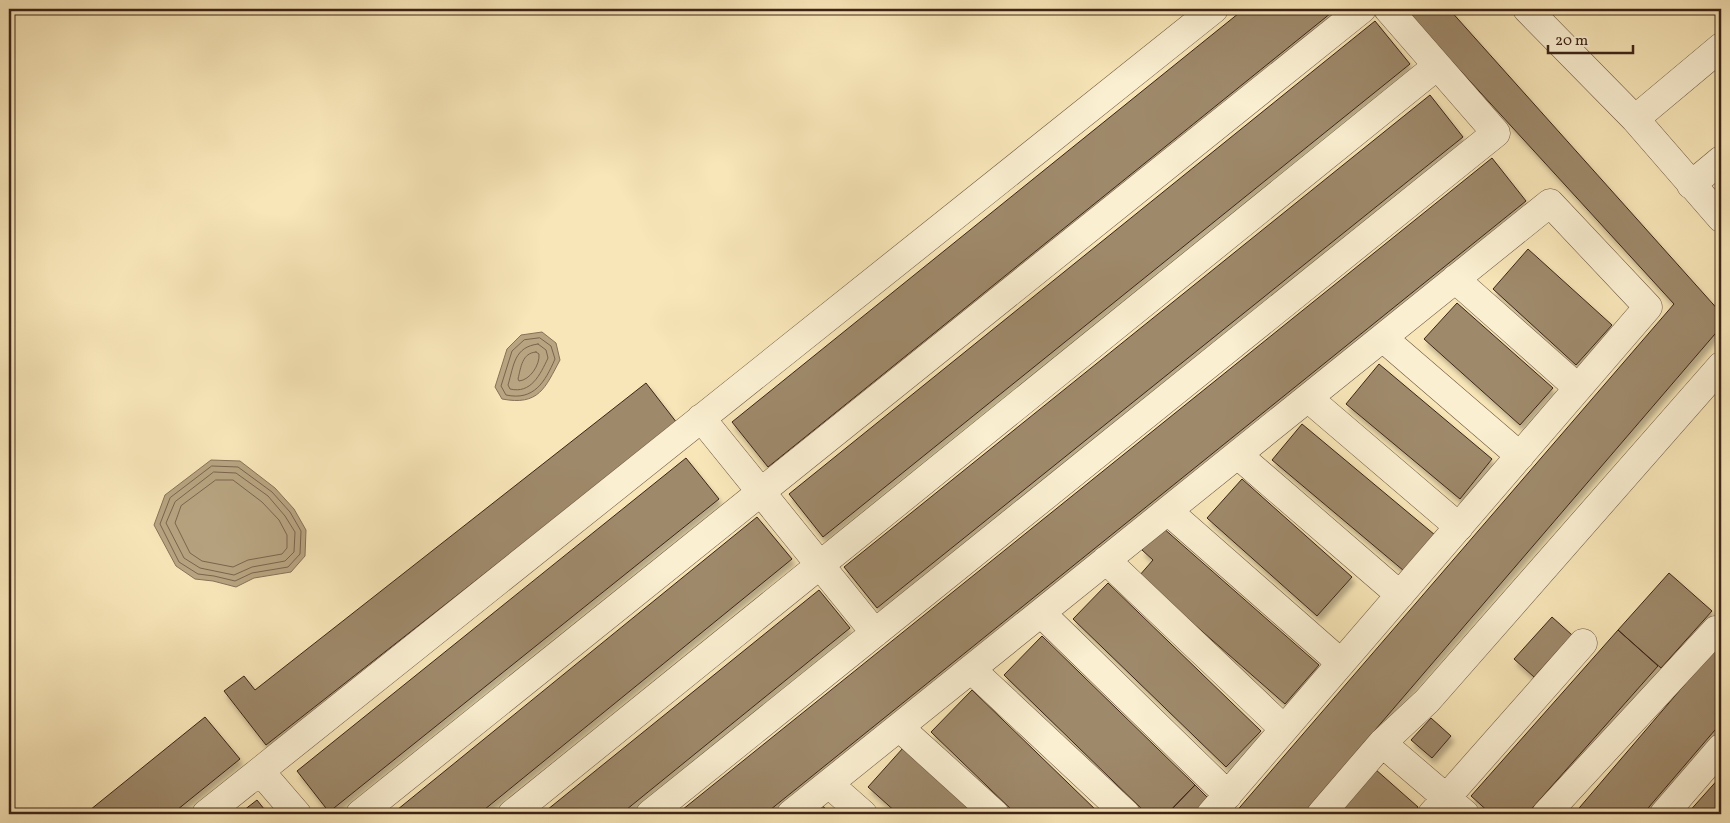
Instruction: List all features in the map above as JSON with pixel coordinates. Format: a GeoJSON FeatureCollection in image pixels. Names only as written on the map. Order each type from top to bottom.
{"type":"FeatureCollection","features":[{"type":"Feature","properties":{"kind":"lane"},"geometry":{"type":"LineString","coordinates":[[206,814],[1214,9]]}},
{"type":"Feature","properties":{"kind":"lane"},"geometry":{"type":"LineString","coordinates":[[360,814],[1362,9]]}},
{"type":"Feature","properties":{"kind":"lane"},"geometry":{"type":"LineString","coordinates":[[650,814],[1496,133],[1388,9]]}},
{"type":"Feature","properties":{"kind":"lane"},"geometry":{"type":"LineString","coordinates":[[1527,9],[1635,119],[1721,218]]}},
{"type":"Feature","properties":{"kind":"lane"},"geometry":{"type":"LineString","coordinates":[[1635,119],[1721,47]]}},
{"type":"Feature","properties":{"kind":"lane"},"geometry":{"type":"LineString","coordinates":[[512,814],[1437,66]]}},
{"type":"Feature","properties":{"kind":"lane"},"geometry":{"type":"LineString","coordinates":[[1691,185],[1721,160]]}},
{"type":"Feature","properties":{"kind":"lane"},"geometry":{"type":"LineString","coordinates":[[791,814],[1550,202],[1648,307],[1219,804],[1041,613]]}},
{"type":"Feature","properties":{"kind":"lane"},"geometry":{"type":"LineString","coordinates":[[1455,279],[1578,388]]}},
{"type":"Feature","properties":{"kind":"lane"},"geometry":{"type":"LineString","coordinates":[[1382,338],[1520,456]]}},
{"type":"Feature","properties":{"kind":"lane"},"geometry":{"type":"LineString","coordinates":[[1321,814],[1382,742],[1427,701],[1721,366]]}},
{"type":"Feature","properties":{"kind":"lane"},"geometry":{"type":"LineString","coordinates":[[1308,398],[1459,527]]}},
{"type":"Feature","properties":{"kind":"lane"},"geometry":{"type":"LineString","coordinates":[[701,418],[875,633]]}},
{"type":"Feature","properties":{"kind":"lane"},"geometry":{"type":"LineString","coordinates":[[1238,454],[1400,595]]}},
{"type":"Feature","properties":{"kind":"lane"},"geometry":{"type":"LineString","coordinates":[[1168,510],[1341,663]]}},
{"type":"Feature","properties":{"kind":"lane"},"geometry":{"type":"LineString","coordinates":[[1106,560],[1284,730]]}},
{"type":"Feature","properties":{"kind":"lane"},"geometry":{"type":"LineString","coordinates":[[1546,814],[1716,630]]}},
{"type":"Feature","properties":{"kind":"lane"},"geometry":{"type":"LineString","coordinates":[[1382,742],[1448,809],[1583,643]]}},
{"type":"Feature","properties":{"kind":"lane"},"geometry":{"type":"LineString","coordinates":[[971,669],[1126,814]]}},
{"type":"Feature","properties":{"kind":"lane"},"geometry":{"type":"LineString","coordinates":[[899,727],[995,814]]}},
{"type":"Feature","properties":{"kind":"lane"},"geometry":{"type":"LineString","coordinates":[[1664,814],[1721,748]]}},
{"type":"Feature","properties":{"kind":"lane"},"geometry":{"type":"LineString","coordinates":[[260,770],[297,814]]}},
{"type":"Feature","properties":{"kind":"lane"},"geometry":{"type":"LineString","coordinates":[[828,784],[863,814]]}},
{"type":"Feature","properties":{"kind":"water"},"geometry":{"type":"Polygon","coordinates":[[[542,332],[556,343],[560,360],[550,379],[539,393],[533,397],[525,400],[502,399],[495,387],[507,349],[521,335],[542,332]]]}},
{"type":"Feature","properties":{"kind":"water"},"geometry":{"type":"Polygon","coordinates":[[[211,460],[240,461],[275,488],[294,509],[306,530],[305,556],[291,572],[254,578],[236,587],[195,579],[176,566],[154,525],[165,495],[211,460]]]}},
{"type":"Feature","properties":{"kind":"building"},"geometry":{"type":"Polygon","coordinates":[[[1244,9],[1336,9],[768,467],[732,422],[1244,9]]]}},
{"type":"Feature","properties":{"kind":"building"},"geometry":{"type":"Polygon","coordinates":[[[1404,9],[1449,9],[1721,313],[1721,327],[1303,814],[1234,814],[1674,304],[1404,9]]]}},
{"type":"Feature","properties":{"kind":"building"},"geometry":{"type":"Polygon","coordinates":[[[1375,21],[1410,64],[823,537],[789,494],[1375,21]]]}},
{"type":"Feature","properties":{"kind":"building"},"geometry":{"type":"Polygon","coordinates":[[[1430,95],[1463,137],[877,608],[844,567],[1430,95]]]}},
{"type":"Feature","properties":{"kind":"building"},"geometry":{"type":"Polygon","coordinates":[[[1492,158],[1526,201],[765,814],[677,814],[1492,158]]]}},
{"type":"Feature","properties":{"kind":"building"},"geometry":{"type":"Polygon","coordinates":[[[1528,249],[1612,325],[1576,365],[1493,289],[1528,249]]]}},
{"type":"Feature","properties":{"kind":"building"},"geometry":{"type":"Polygon","coordinates":[[[1457,303],[1553,388],[1520,425],[1424,339],[1457,303]]]}},
{"type":"Feature","properties":{"kind":"building"},"geometry":{"type":"Polygon","coordinates":[[[1379,364],[1492,459],[1460,499],[1346,404],[1379,364]]]}},
{"type":"Feature","properties":{"kind":"building"},"geometry":{"type":"Polygon","coordinates":[[[646,383],[677,423],[266,745],[224,691],[244,676],[255,690],[646,383]]]}},
{"type":"Feature","properties":{"kind":"building"},"geometry":{"type":"Polygon","coordinates":[[[1302,424],[1435,535],[1404,571],[1272,460],[1302,424]]]}},
{"type":"Feature","properties":{"kind":"building"},"geometry":{"type":"Polygon","coordinates":[[[686,458],[719,499],[329,812],[297,771],[686,458]]]}},
{"type":"Feature","properties":{"kind":"building"},"geometry":{"type":"Polygon","coordinates":[[[1242,479],[1352,577],[1317,616],[1207,518],[1242,479]]]}},
{"type":"Feature","properties":{"kind":"building"},"geometry":{"type":"Polygon","coordinates":[[[757,517],[792,559],[479,814],[392,814],[757,517]]]}},
{"type":"Feature","properties":{"kind":"building"},"geometry":{"type":"Polygon","coordinates":[[[1162,527],[1319,665],[1285,704],[1139,576],[1153,560],[1142,550],[1162,527]]]}},
{"type":"Feature","properties":{"kind":"building"},"geometry":{"type":"Polygon","coordinates":[[[1669,573],[1712,611],[1661,668],[1618,630],[1669,573]]]}},
{"type":"Feature","properties":{"kind":"building"},"geometry":{"type":"Polygon","coordinates":[[[1108,583],[1261,731],[1226,767],[1073,619],[1108,583]]]}},
{"type":"Feature","properties":{"kind":"building"},"geometry":{"type":"Polygon","coordinates":[[[819,590],[850,628],[621,814],[542,814],[819,590]]]}},
{"type":"Feature","properties":{"kind":"building"},"geometry":{"type":"Polygon","coordinates":[[[1552,617],[1572,635],[1534,677],[1514,659],[1552,617]]]}},
{"type":"Feature","properties":{"kind":"building"},"geometry":{"type":"Polygon","coordinates":[[[1618,630],[1658,666],[1527,814],[1491,814],[1471,796],[1618,630]]]}},
{"type":"Feature","properties":{"kind":"building"},"geometry":{"type":"Polygon","coordinates":[[[1042,636],[1195,785],[1167,814],[1147,814],[1004,675],[1042,636]]]}},
{"type":"Feature","properties":{"kind":"building"},"geometry":{"type":"Polygon","coordinates":[[[1721,642],[1721,723],[1643,814],[1574,814],[1721,642]]]}},
{"type":"Feature","properties":{"kind":"building"},"geometry":{"type":"Polygon","coordinates":[[[972,690],[1100,814],[1016,814],[931,732],[972,690]]]}},
{"type":"Feature","properties":{"kind":"building"},"geometry":{"type":"Polygon","coordinates":[[[205,717],[240,759],[172,814],[85,814],[205,717]]]}},
{"type":"Feature","properties":{"kind":"building"},"geometry":{"type":"Polygon","coordinates":[[[1431,718],[1451,736],[1432,758],[1411,740],[1431,718]]]}},
{"type":"Feature","properties":{"kind":"building"},"geometry":{"type":"Polygon","coordinates":[[[903,748],[976,814],[898,814],[868,787],[903,748]]]}},
{"type":"Feature","properties":{"kind":"building"},"geometry":{"type":"Polygon","coordinates":[[[1375,769],[1418,807],[1412,814],[1335,814],[1375,769]]]}},
{"type":"Feature","properties":{"kind":"building"},"geometry":{"type":"Polygon","coordinates":[[[1721,776],[1721,814],[1687,814],[1721,776]]]}},
{"type":"Feature","properties":{"kind":"building"},"geometry":{"type":"Polygon","coordinates":[[[1195,785],[1214,804],[1204,814],[1167,814],[1195,785]]]}},
{"type":"Feature","properties":{"kind":"building"},"geometry":{"type":"Polygon","coordinates":[[[257,800],[268,814],[239,814],[257,800]]]}},
{"type":"Feature","properties":{"kind":"building"},"geometry":{"type":"Polygon","coordinates":[[[820,804],[832,814],[811,814],[820,804]]]}}]}
